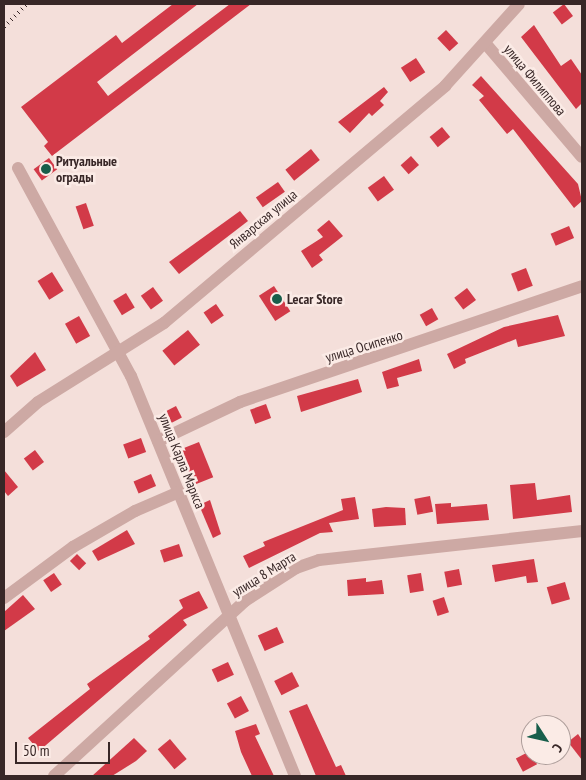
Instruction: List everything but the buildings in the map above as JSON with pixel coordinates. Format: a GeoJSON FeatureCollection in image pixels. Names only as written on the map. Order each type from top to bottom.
{"type":"FeatureCollection","features":[{"type":"Feature","properties":{"kind":"street","name":"Январская улица"},"geometry":{"type":"LineString","coordinates":[[4,432],[38,402],[117,353],[186,303],[445,86],[486,44],[519,4]]}},
{"type":"Feature","properties":{"kind":"street","name":"улица Филиппова"},"geometry":{"type":"LineString","coordinates":[[486,44],[582,157]]}},
{"type":"Feature","properties":{"kind":"street","name":"улица Карла Маркса"},"geometry":{"type":"LineString","coordinates":[[18,168],[117,353],[158,441],[295,776]]}},
{"type":"Feature","properties":{"kind":"street","name":"улица Осипенко"},"geometry":{"type":"LineString","coordinates":[[158,441],[240,402],[582,286]]}},
{"type":"Feature","properties":{"kind":"street"},"geometry":{"type":"LineString","coordinates":[[4,598],[73,547],[135,511],[179,492]]}},
{"type":"Feature","properties":{"kind":"street","name":"улица 8 Марта"},"geometry":{"type":"LineString","coordinates":[[54,776],[229,615],[296,568],[319,560],[582,531]]}},
{"type":"Feature","properties":{"kind":"railway"},"geometry":{"type":"LineString","coordinates":[[4,27],[27,4]]}},
{"type":"Feature","properties":{"kind":"place","name":"Ритуальные ограды"},"geometry":{"type":"Point","coordinates":[46,169]}},
{"type":"Feature","properties":{"kind":"place","name":"Lecar Store"},"geometry":{"type":"Point","coordinates":[277,299]}}]}
